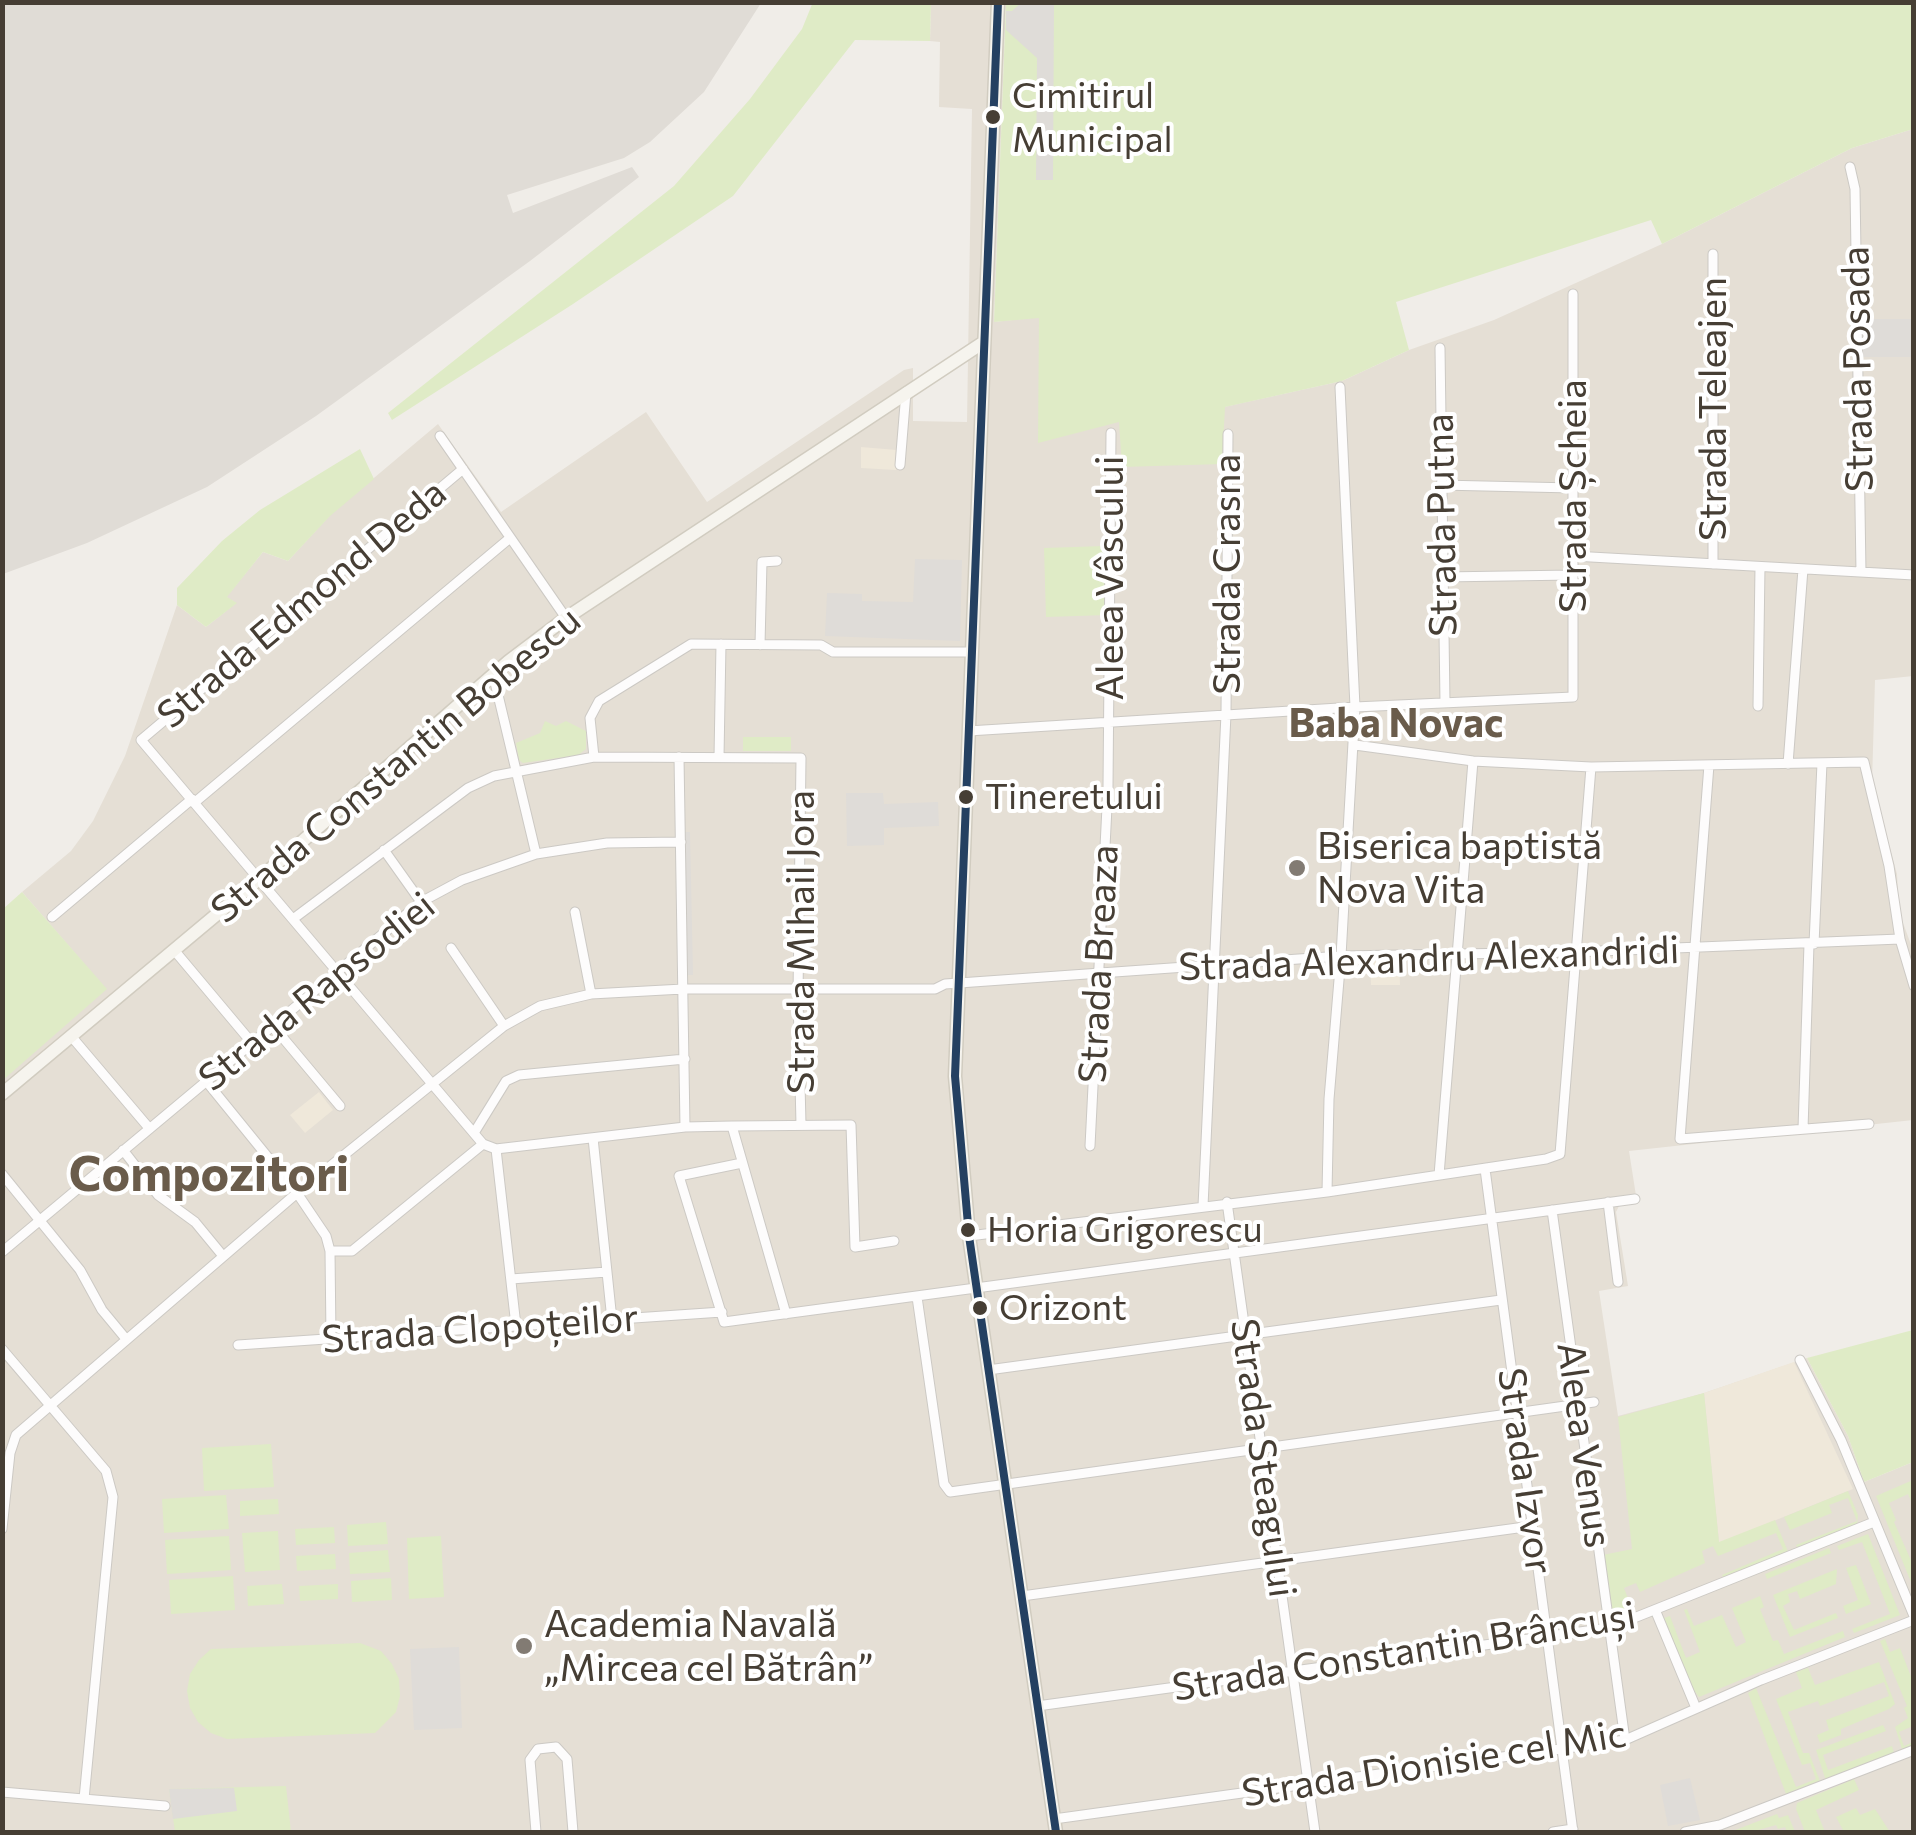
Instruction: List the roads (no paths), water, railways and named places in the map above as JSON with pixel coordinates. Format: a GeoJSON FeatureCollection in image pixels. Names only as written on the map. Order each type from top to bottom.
{"type":"FeatureCollection","features":[{"type":"Feature","properties":{"kind":"main road"},"geometry":{"type":"LineString","coordinates":[[998,2],[958,990],[957,1123],[988,1370],[1056,1826]]}},
{"type":"Feature","properties":{"kind":"main road","name":"Strada Constantin Bobescu"},"geometry":{"type":"LineString","coordinates":[[2,1094],[259,879],[493,674],[566,618],[984,342]]}},
{"type":"Feature","properties":{"kind":"street","name":"Strada Posada"},"geometry":{"type":"LineString","coordinates":[[1850,167],[1854,189],[1861,572]]}},
{"type":"Feature","properties":{"kind":"street","name":"Strada Teleajen"},"geometry":{"type":"LineString","coordinates":[[1713,254],[1713,564]]}},
{"type":"Feature","properties":{"kind":"street","name":"Strada Șcheia"},"geometry":{"type":"LineString","coordinates":[[1445,703],[1574,697],[1573,294]]}},
{"type":"Feature","properties":{"kind":"street","name":"Strada Putna"},"geometry":{"type":"LineString","coordinates":[[1440,348],[1445,703]]}},
{"type":"Feature","properties":{"kind":"street"},"geometry":{"type":"LineString","coordinates":[[1328,1192],[1329,1098],[1342,956],[1355,706],[1340,387]]}},
{"type":"Feature","properties":{"kind":"street"},"geometry":{"type":"LineString","coordinates":[[900,465],[906,392]]}},
{"type":"Feature","properties":{"kind":"street","name":"Aleea Vâscului"},"geometry":{"type":"LineString","coordinates":[[1109,722],[1111,433]]}},
{"type":"Feature","properties":{"kind":"street","name":"Strada Crasna"},"geometry":{"type":"LineString","coordinates":[[1203,1206],[1226,714],[1228,434]]}},
{"type":"Feature","properties":{"kind":"street"},"geometry":{"type":"LineString","coordinates":[[440,436],[566,618]]}},
{"type":"Feature","properties":{"kind":"street","name":"Strada Edmond Deda"},"geometry":{"type":"LineString","coordinates":[[193,801],[141,740],[463,469]]}},
{"type":"Feature","properties":{"kind":"street"},"geometry":{"type":"LineString","coordinates":[[1440,485],[1573,488]]}},
{"type":"Feature","properties":{"kind":"street"},"geometry":{"type":"LineString","coordinates":[[52,916],[510,538]]}},
{"type":"Feature","properties":{"kind":"street"},"geometry":{"type":"LineString","coordinates":[[1573,556],[1914,576]]}},
{"type":"Feature","properties":{"kind":"street"},"geometry":{"type":"LineString","coordinates":[[760,644],[762,562],[777,561]]}},
{"type":"Feature","properties":{"kind":"street"},"geometry":{"type":"LineString","coordinates":[[1758,706],[1760,567]]}},
{"type":"Feature","properties":{"kind":"street"},"geometry":{"type":"LineString","coordinates":[[1788,764],[1803,569]]}},
{"type":"Feature","properties":{"kind":"street"},"geometry":{"type":"LineString","coordinates":[[1442,577],[1573,576]]}},
{"type":"Feature","properties":{"kind":"street"},"geometry":{"type":"LineString","coordinates":[[594,757],[590,718],[599,701],[691,644],[821,645],[833,652],[972,652]]}},
{"type":"Feature","properties":{"kind":"street"},"geometry":{"type":"LineString","coordinates":[[293,920],[468,788],[516,770],[594,757],[719,757],[721,644]]}},
{"type":"Feature","properties":{"kind":"street"},"geometry":{"type":"LineString","coordinates":[[493,674],[536,854]]}},
{"type":"Feature","properties":{"kind":"street"},"geometry":{"type":"LineString","coordinates":[[968,731],[1445,703]]}},
{"type":"Feature","properties":{"kind":"street","name":"Strada Breaza"},"geometry":{"type":"LineString","coordinates":[[1090,1146],[1109,722]]}},
{"type":"Feature","properties":{"kind":"street"},"geometry":{"type":"LineString","coordinates":[[1354,744],[1473,761],[1591,767],[1864,762],[1889,866],[1900,940],[1914,986]]}},
{"type":"Feature","properties":{"kind":"street"},"geometry":{"type":"LineString","coordinates":[[679,757],[686,1127]]}},
{"type":"Feature","properties":{"kind":"street","name":"Strada Mihail Jora"},"geometry":{"type":"LineString","coordinates":[[719,757],[801,758],[801,1125]]}},
{"type":"Feature","properties":{"kind":"street"},"geometry":{"type":"LineString","coordinates":[[1439,1176],[1473,761]]}},
{"type":"Feature","properties":{"kind":"street"},"geometry":{"type":"LineString","coordinates":[[1803,1129],[1822,763]]}},
{"type":"Feature","properties":{"kind":"street"},"geometry":{"type":"LineString","coordinates":[[1708,765],[1680,1139],[1869,1124]]}},
{"type":"Feature","properties":{"kind":"street"},"geometry":{"type":"LineString","coordinates":[[970,1236],[1328,1192],[1546,1160],[1560,1154],[1591,767]]}},
{"type":"Feature","properties":{"kind":"street"},"geometry":{"type":"LineString","coordinates":[[193,801],[484,1144],[496,1149],[686,1127],[851,1125],[856,1247],[894,1241]]}},
{"type":"Feature","properties":{"kind":"street","name":"Strada Rapsodiei"},"geometry":{"type":"LineString","coordinates":[[2,1252],[420,902],[462,880],[536,854],[607,843],[680,842]]}},
{"type":"Feature","properties":{"kind":"street"},"geometry":{"type":"LineString","coordinates":[[384,850],[420,902]]}},
{"type":"Feature","properties":{"kind":"street"},"geometry":{"type":"LineString","coordinates":[[575,912],[591,994]]}},
{"type":"Feature","properties":{"kind":"street","name":"Strada Alexandru Alexandridi"},"geometry":{"type":"LineString","coordinates":[[2,1529],[10,1453],[16,1435],[432,1083],[504,1026],[540,1006],[591,994],[683,989],[935,989],[945,984],[958,990],[1098,974],[1342,956],[1900,940]]}},
{"type":"Feature","properties":{"kind":"street"},"geometry":{"type":"LineString","coordinates":[[452,948],[504,1026]]}},
{"type":"Feature","properties":{"kind":"street"},"geometry":{"type":"LineString","coordinates":[[174,950],[252,1043]]}},
{"type":"Feature","properties":{"kind":"street"},"geometry":{"type":"LineString","coordinates":[[273,1026],[340,1106]]}},
{"type":"Feature","properties":{"kind":"street"},"geometry":{"type":"LineString","coordinates":[[71,1036],[150,1128]]}},
{"type":"Feature","properties":{"kind":"street"},"geometry":{"type":"LineString","coordinates":[[474,1133],[506,1081],[518,1076],[685,1059]]}},
{"type":"Feature","properties":{"kind":"street"},"geometry":{"type":"LineString","coordinates":[[206,1081],[322,1229],[330,1251],[331,1338]]}},
{"type":"Feature","properties":{"kind":"street"},"geometry":{"type":"LineString","coordinates":[[732,1126],[786,1314]]}},
{"type":"Feature","properties":{"kind":"street"},"geometry":{"type":"LineString","coordinates":[[594,1138],[612,1320]]}},
{"type":"Feature","properties":{"kind":"street"},"geometry":{"type":"LineString","coordinates":[[330,1251],[352,1251],[484,1144]]}},
{"type":"Feature","properties":{"kind":"street"},"geometry":{"type":"LineString","coordinates":[[496,1149],[516,1326]]}},
{"type":"Feature","properties":{"kind":"street"},"geometry":{"type":"LineString","coordinates":[[123,1150],[158,1195],[196,1222],[223,1256]]}},
{"type":"Feature","properties":{"kind":"street"},"geometry":{"type":"LineString","coordinates":[[723,1317],[679,1176],[742,1163]]}},
{"type":"Feature","properties":{"kind":"street","name":"Strada Izvor"},"geometry":{"type":"LineString","coordinates":[[1484,1168],[1573,1831]]}},
{"type":"Feature","properties":{"kind":"street"},"geometry":{"type":"LineString","coordinates":[[2,1174],[80,1270],[102,1310],[126,1339]]}},
{"type":"Feature","properties":{"kind":"street","name":"Strada Clopoțeilor"},"geometry":{"type":"LineString","coordinates":[[238,1345],[612,1320],[786,1314],[1635,1199]]}},
{"type":"Feature","properties":{"kind":"street","name":"Strada Steagului"},"geometry":{"type":"LineString","coordinates":[[1227,1202],[1316,1832]]}},
{"type":"Feature","properties":{"kind":"street"},"geometry":{"type":"LineString","coordinates":[[1608,1202],[1618,1282]]}},
{"type":"Feature","properties":{"kind":"street","name":"Aleea Venus"},"geometry":{"type":"LineString","coordinates":[[1552,1210],[1625,1740]]}},
{"type":"Feature","properties":{"kind":"street"},"geometry":{"type":"LineString","coordinates":[[511,1279],[606,1272]]}},
{"type":"Feature","properties":{"kind":"street"},"geometry":{"type":"LineString","coordinates":[[917,1297],[946,1489],[950,1492],[1594,1402]]}},
{"type":"Feature","properties":{"kind":"street"},"geometry":{"type":"LineString","coordinates":[[988,1370],[1502,1300]]}},
{"type":"Feature","properties":{"kind":"street"},"geometry":{"type":"LineString","coordinates":[[2,1349],[106,1471],[113,1498],[84,1799]]}},
{"type":"Feature","properties":{"kind":"street"},"geometry":{"type":"LineString","coordinates":[[1800,1360],[1840,1440],[1914,1618]]}},
{"type":"Feature","properties":{"kind":"street"},"geometry":{"type":"LineString","coordinates":[[2,1370],[13,1361]]}},
{"type":"Feature","properties":{"kind":"street","name":"Strada Constantin Brâncuși"},"geometry":{"type":"LineString","coordinates":[[1038,1706],[1610,1628],[1874,1522]]}},
{"type":"Feature","properties":{"kind":"street"},"geometry":{"type":"LineString","coordinates":[[1022,1596],[1532,1526]]}},
{"type":"Feature","properties":{"kind":"street"},"geometry":{"type":"LineString","coordinates":[[1656,1612],[1696,1708]]}},
{"type":"Feature","properties":{"kind":"street","name":"Strada Dionisie cel Mic"},"geometry":{"type":"LineString","coordinates":[[1056,1826],[1625,1740],[1914,1618]]}},
{"type":"Feature","properties":{"kind":"street"},"geometry":{"type":"LineString","coordinates":[[536,1832],[530,1760],[538,1749],[556,1747],[568,1759],[573,1832]]}},
{"type":"Feature","properties":{"kind":"street"},"geometry":{"type":"LineString","coordinates":[[1686,1832],[1720,1826],[1914,1750]]}},
{"type":"Feature","properties":{"kind":"street"},"geometry":{"type":"LineString","coordinates":[[2,1792],[165,1806]]}},
{"type":"Feature","properties":{"kind":"street"},"geometry":{"type":"LineString","coordinates":[[1554,1832],[1573,1831]]}},
{"type":"Feature","properties":{"kind":"place","name":"Cimitirul Municipal"},"geometry":{"type":"Point","coordinates":[993,117]}},
{"type":"Feature","properties":{"kind":"place","name":"Tineretului"},"geometry":{"type":"Point","coordinates":[966,797]}},
{"type":"Feature","properties":{"kind":"place","name":"Biserica baptistă Nova Vita"},"geometry":{"type":"Point","coordinates":[1297,868]}},
{"type":"Feature","properties":{"kind":"place","name":"Horia Grigorescu"},"geometry":{"type":"Point","coordinates":[968,1230]}},
{"type":"Feature","properties":{"kind":"place","name":"Orizont"},"geometry":{"type":"Point","coordinates":[980,1308]}},
{"type":"Feature","properties":{"kind":"place","name":"Academia Navală „Mircea cel Bătrân”"},"geometry":{"type":"Point","coordinates":[524,1646]}},
{"type":"Feature","properties":{"kind":"district","name":"Baba Novac"},"geometry":{"type":"Point","coordinates":[1396,724]}},
{"type":"Feature","properties":{"kind":"district","name":"Compozitori"},"geometry":{"type":"Point","coordinates":[209,1175]}}]}
